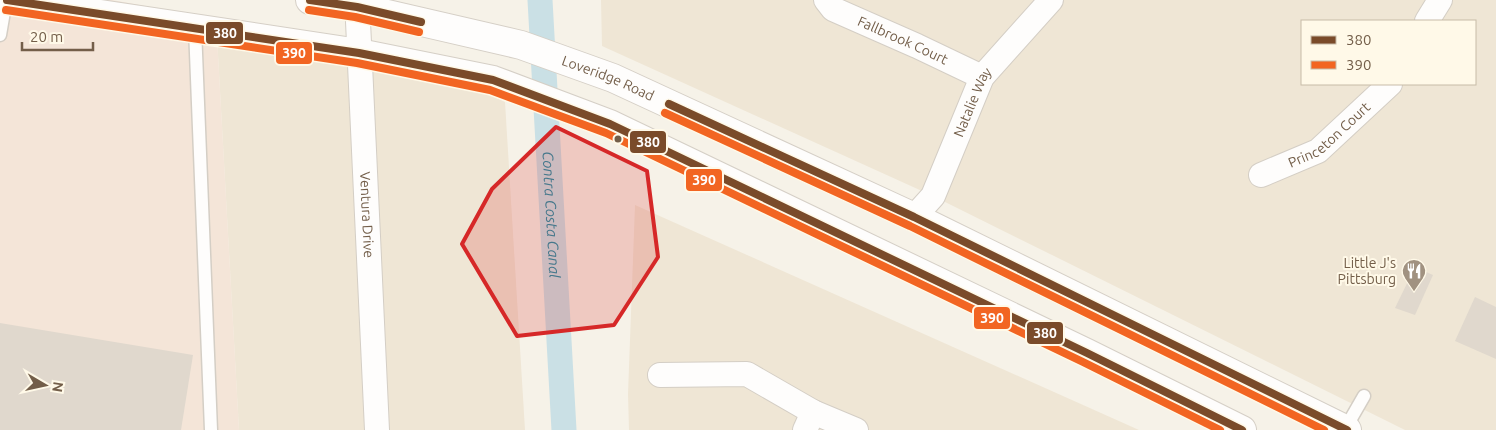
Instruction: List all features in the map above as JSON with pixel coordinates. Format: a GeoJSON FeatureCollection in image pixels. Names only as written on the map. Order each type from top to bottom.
{"type":"FeatureCollection","features":[{"type":"Feature","properties":{"kind":"main road"},"geometry":{"type":"LineString","coordinates":[[7,0],[359,53],[493,80],[610,124],[1087,353],[1242,430]]}},
{"type":"Feature","properties":{"kind":"main road","name":"Loveridge Road"},"geometry":{"type":"LineString","coordinates":[[310,0],[357,4],[521,45],[613,78],[914,218],[1346,429]]}},
{"type":"Feature","properties":{"kind":"street","name":"Fallbrook Court"},"geometry":{"type":"LineString","coordinates":[[826,0],[833,9],[918,46],[982,77]]}},
{"type":"Feature","properties":{"kind":"street","name":"Natalie Way"},"geometry":{"type":"LineString","coordinates":[[914,218],[933,196],[982,77],[1051,0]]}},
{"type":"Feature","properties":{"kind":"street"},"geometry":{"type":"LineString","coordinates":[[1428,20],[1440,0]]}},
{"type":"Feature","properties":{"kind":"street","name":"Ventura Drive"},"geometry":{"type":"LineString","coordinates":[[357,4],[376,430]]}},
{"type":"Feature","properties":{"kind":"street","name":"Princeton Court"},"geometry":{"type":"LineString","coordinates":[[1261,174],[1318,151],[1389,85]]}},
{"type":"Feature","properties":{"kind":"street"},"geometry":{"type":"LineString","coordinates":[[660,375],[747,374],[809,421],[856,430]]}},
{"type":"Feature","properties":{"kind":"lane"},"geometry":{"type":"LineString","coordinates":[[0,35],[7,0]]}},
{"type":"Feature","properties":{"kind":"lane"},"geometry":{"type":"LineString","coordinates":[[195,28],[211,430]]}},
{"type":"Feature","properties":{"kind":"lane"},"geometry":{"type":"LineString","coordinates":[[1346,429],[1364,396]]}},
{"type":"Feature","properties":{"kind":"highlighted area"},"geometry":{"type":"Polygon","coordinates":[[[556,127],[647,171],[658,257],[614,325],[517,336],[462,244],[492,189],[556,127]]]}},
{"type":"Feature","properties":{"kind":"shaded area"},"geometry":{"type":"Polygon","coordinates":[[[0,0],[112,0],[216,19],[239,430],[0,430],[0,0]]]}},
{"type":"Feature","properties":{"kind":"shaded area"},"geometry":{"type":"Polygon","coordinates":[[[601,0],[1496,0],[1496,430],[1405,430],[933,196],[602,46],[601,0]]]}},
{"type":"Feature","properties":{"kind":"shaded area"},"geometry":{"type":"Polygon","coordinates":[[[216,19],[390,46],[505,102],[525,430],[239,430],[216,19]]]}},
{"type":"Feature","properties":{"kind":"shaded area"},"geometry":{"type":"Polygon","coordinates":[[[635,205],[1139,430],[629,430],[628,394],[635,205]]]}},
{"type":"Feature","properties":{"kind":"building","name":"Little J's Pittsburg"},"geometry":{"type":"Polygon","coordinates":[[[1415,267],[1433,275],[1415,315],[1395,308],[1415,267]]]}},
{"type":"Feature","properties":{"kind":"building"},"geometry":{"type":"Polygon","coordinates":[[[1475,297],[1496,307],[1496,359],[1455,341],[1475,297]]]}},
{"type":"Feature","properties":{"kind":"building"},"geometry":{"type":"Polygon","coordinates":[[[0,323],[193,355],[181,430],[0,430],[0,323]]]}},
{"type":"Feature","properties":{"kind":"waterway","name":"Contra Costa Canal"},"geometry":{"type":"LineString","coordinates":[[540,0],[564,430]]}},
{"type":"Feature","properties":{"kind":"transit line","name":"380"},"geometry":{"type":"LineString","coordinates":[[7,0],[359,53],[493,80],[610,124],[1087,353],[1242,430]]}},
{"type":"Feature","properties":{"kind":"transit line","name":"380"},"geometry":{"type":"LineString","coordinates":[[310,0],[357,7],[421,22]]}},
{"type":"Feature","properties":{"kind":"transit line","name":"390"},"geometry":{"type":"LineString","coordinates":[[6,10],[357,63],[490,90],[606,133],[1083,362],[1220,430]]}},
{"type":"Feature","properties":{"kind":"transit line","name":"390"},"geometry":{"type":"LineString","coordinates":[[309,10],[355,17],[419,32]]}},
{"type":"Feature","properties":{"kind":"transit line","name":"380"},"geometry":{"type":"LineString","coordinates":[[669,104],[914,217],[1347,430]]}},
{"type":"Feature","properties":{"kind":"transit line","name":"390"},"geometry":{"type":"LineString","coordinates":[[665,113],[910,226],[1324,430]]}},
{"type":"Feature","properties":{"kind":"place","name":"Little J's Pittsburg"},"geometry":{"type":"Point","coordinates":[1414,292]}}]}
